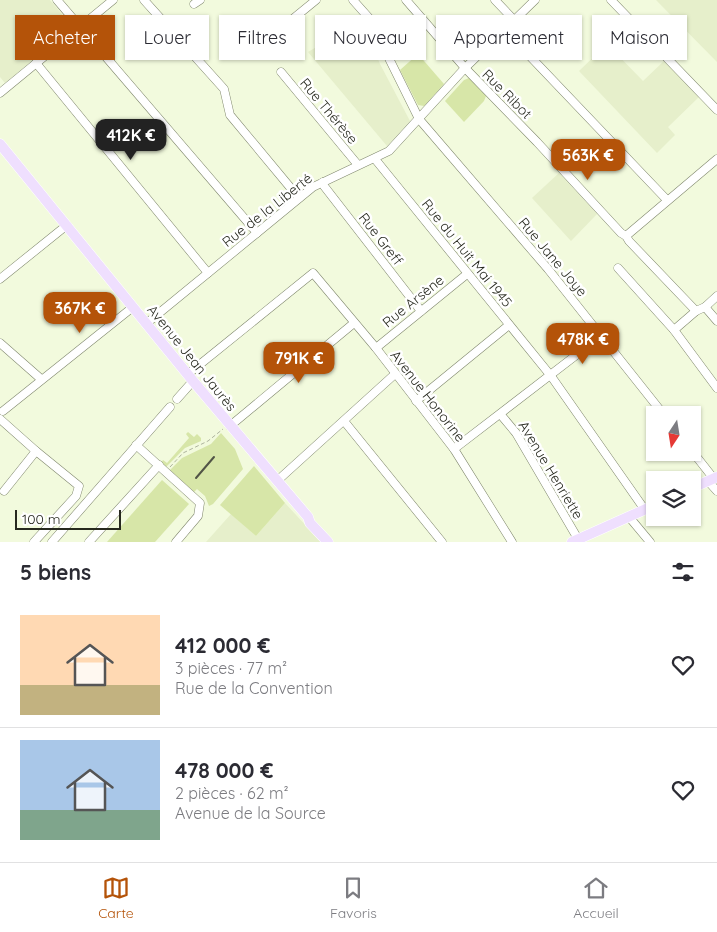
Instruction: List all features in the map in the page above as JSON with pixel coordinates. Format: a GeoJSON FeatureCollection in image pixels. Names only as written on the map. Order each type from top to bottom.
{"type":"FeatureCollection","features":[{"type":"Feature","properties":{"kind":"main road","name":"Avenue Jean Jaurès"},"geometry":{"type":"LineString","coordinates":[[0,144],[230,426],[308,517],[336,542]]}},
{"type":"Feature","properties":{"kind":"main road"},"geometry":{"type":"LineString","coordinates":[[701,484],[713,479]]}},
{"type":"Feature","properties":{"kind":"main road"},"geometry":{"type":"LineString","coordinates":[[575,541],[645,510]]}},
{"type":"Feature","properties":{"kind":"main road","name":"Avenue Jean Jaurès"},"geometry":{"type":"LineString","coordinates":[[308,517],[310,523],[328,542]]}},
{"type":"Feature","properties":{"kind":"street"},"geometry":{"type":"LineString","coordinates":[[58,0],[70,15]]}},
{"type":"Feature","properties":{"kind":"street"},"geometry":{"type":"LineString","coordinates":[[95,15],[113,0]]}},
{"type":"Feature","properties":{"kind":"street"},"geometry":{"type":"LineString","coordinates":[[144,0],[224,89],[230,116],[298,198]]}},
{"type":"Feature","properties":{"kind":"street"},"geometry":{"type":"LineString","coordinates":[[298,15],[316,0]]}},
{"type":"Feature","properties":{"kind":"street","name":"Rue Jane Joye"},"geometry":{"type":"LineString","coordinates":[[353,0],[368,18],[419,119],[548,269],[657,406]]}},
{"type":"Feature","properties":{"kind":"street","name":"Rue Ribot"},"geometry":{"type":"LineString","coordinates":[[406,0],[465,68],[696,311]]}},
{"type":"Feature","properties":{"kind":"street"},"geometry":{"type":"LineString","coordinates":[[495,0],[509,15]]}},
{"type":"Feature","properties":{"kind":"street","name":"Rue de la Liberté"},"geometry":{"type":"LineString","coordinates":[[519,15],[535,0]]}},
{"type":"Feature","properties":{"kind":"street"},"geometry":{"type":"LineString","coordinates":[[611,0],[717,110]]}},
{"type":"Feature","properties":{"kind":"street"},"geometry":{"type":"LineString","coordinates":[[0,93],[40,60]]}},
{"type":"Feature","properties":{"kind":"street"},"geometry":{"type":"LineString","coordinates":[[108,60],[257,233]]}},
{"type":"Feature","properties":{"kind":"street","name":"Rue de la Liberté"},"geometry":{"type":"LineString","coordinates":[[147,323],[298,198],[323,182],[389,151],[473,60]]}},
{"type":"Feature","properties":{"kind":"street"},"geometry":{"type":"LineString","coordinates":[[534,60],[667,200]]}},
{"type":"Feature","properties":{"kind":"street"},"geometry":{"type":"LineString","coordinates":[[36,63],[208,273]]}},
{"type":"Feature","properties":{"kind":"street","name":"Rue Thérèse"},"geometry":{"type":"LineString","coordinates":[[281,72],[358,166]]}},
{"type":"Feature","properties":{"kind":"street","name":"Rue du Huit Mai 1945"},"geometry":{"type":"LineString","coordinates":[[375,159],[551,376],[645,510]]}},
{"type":"Feature","properties":{"kind":"street"},"geometry":{"type":"LineString","coordinates":[[626,236],[717,159]]}},
{"type":"Feature","properties":{"kind":"street","name":"Rue Greff"},"geometry":{"type":"LineString","coordinates":[[323,182],[324,186],[421,311]]}},
{"type":"Feature","properties":{"kind":"street"},"geometry":{"type":"LineString","coordinates":[[0,279],[67,225]]}},
{"type":"Feature","properties":{"kind":"street"},"geometry":{"type":"LineString","coordinates":[[618,268],[674,330],[717,388]]}},
{"type":"Feature","properties":{"kind":"street","name":"Avenue Honorine"},"geometry":{"type":"LineString","coordinates":[[191,378],[313,273],[376,348],[454,449],[512,542]]}},
{"type":"Feature","properties":{"kind":"street","name":"Rue Arsène"},"geometry":{"type":"LineString","coordinates":[[376,348],[467,274]]}},
{"type":"Feature","properties":{"kind":"street"},"geometry":{"type":"LineString","coordinates":[[674,330],[717,296]]}},
{"type":"Feature","properties":{"kind":"street"},"geometry":{"type":"LineString","coordinates":[[34,542],[76,496],[79,486],[36,451],[1,415],[41,379],[133,307]]}},
{"type":"Feature","properties":{"kind":"street"},"geometry":{"type":"LineString","coordinates":[[705,307],[717,321]]}},
{"type":"Feature","properties":{"kind":"street"},"geometry":{"type":"LineString","coordinates":[[230,426],[354,324]]}},
{"type":"Feature","properties":{"kind":"street"},"geometry":{"type":"LineString","coordinates":[[416,400],[509,325]]}},
{"type":"Feature","properties":{"kind":"street"},"geometry":{"type":"LineString","coordinates":[[454,449],[501,415],[601,336]]}},
{"type":"Feature","properties":{"kind":"street"},"geometry":{"type":"LineString","coordinates":[[0,343],[41,379]]}},
{"type":"Feature","properties":{"kind":"street"},"geometry":{"type":"LineString","coordinates":[[277,481],[395,374]]}},
{"type":"Feature","properties":{"kind":"street"},"geometry":{"type":"LineString","coordinates":[[177,399],[191,378]]}},
{"type":"Feature","properties":{"kind":"street"},"geometry":{"type":"LineString","coordinates":[[52,542],[170,407]]}},
{"type":"Feature","properties":{"kind":"street","name":"Avenue Henriette"},"geometry":{"type":"LineString","coordinates":[[501,415],[516,433],[575,541]]}},
{"type":"Feature","properties":{"kind":"street"},"geometry":{"type":"LineString","coordinates":[[344,421],[442,542]]}},
{"type":"Feature","properties":{"kind":"street"},"geometry":{"type":"LineString","coordinates":[[136,445],[200,503],[198,516],[176,542]]}},
{"type":"Feature","properties":{"kind":"street"},"geometry":{"type":"LineString","coordinates":[[4,491],[36,451]]}},
{"type":"Feature","properties":{"kind":"street"},"geometry":{"type":"LineString","coordinates":[[700,461],[713,479],[717,491]]}},
{"type":"Feature","properties":{"kind":"street"},"geometry":{"type":"LineString","coordinates":[[101,542],[91,539],[159,465]]}},
{"type":"Feature","properties":{"kind":"street"},"geometry":{"type":"LineString","coordinates":[[630,518],[650,542]]}},
{"type":"Feature","properties":{"kind":"path"},"geometry":{"type":"LineString","coordinates":[[166,472],[184,453],[208,441],[220,430],[230,426]]}},
{"type":"Feature","properties":{"kind":"shaded area"},"geometry":{"type":"Polygon","coordinates":[[[0,0],[50,0],[63,15],[15,15],[15,60],[33,60],[5,83],[0,77],[0,0]]]}},
{"type":"Feature","properties":{"kind":"shaded area"},"geometry":{"type":"Polygon","coordinates":[[[656,0],[717,0],[717,62],[687,32],[687,15],[671,15],[656,0]]]}},
{"type":"Feature","properties":{"kind":"shaded area"},"geometry":{"type":"Polygon","coordinates":[[[315,48],[315,60],[378,60],[410,121],[387,146],[308,52],[315,48]]]}},
{"type":"Feature","properties":{"kind":"shaded area"},"geometry":{"type":"Polygon","coordinates":[[[592,58],[592,60],[623,60],[643,81],[664,61],[699,97],[668,127],[675,135],[657,153],[579,71],[592,58]]]}},
{"type":"Feature","properties":{"kind":"shaded area"},"geometry":{"type":"Polygon","coordinates":[[[559,173],[597,214],[571,241],[532,198],[559,173]]]}},
{"type":"Feature","properties":{"kind":"shaded area"},"geometry":{"type":"Polygon","coordinates":[[[285,503],[321,542],[206,542],[231,514],[256,536],[285,503]]]}},
{"type":"Feature","properties":{"kind":"green space"},"geometry":{"type":"Polygon","coordinates":[[[411,60],[423,60],[444,84],[424,106],[418,105],[400,70],[411,60]]]}},
{"type":"Feature","properties":{"kind":"green space"},"geometry":{"type":"Polygon","coordinates":[[[469,78],[486,96],[484,101],[464,122],[445,101],[464,80],[469,78]]]}},
{"type":"Feature","properties":{"kind":"green space"},"geometry":{"type":"Polygon","coordinates":[[[188,432],[194,437],[197,434],[201,441],[185,448],[166,467],[161,463],[163,460],[167,463],[189,438],[186,434],[188,432]]]}},
{"type":"Feature","properties":{"kind":"green space"},"geometry":{"type":"Polygon","coordinates":[[[221,433],[235,449],[243,469],[213,504],[209,506],[205,496],[197,489],[194,492],[170,470],[182,458],[211,444],[221,433]]]}},
{"type":"Feature","properties":{"kind":"green space"},"geometry":{"type":"Polygon","coordinates":[[[254,466],[285,503],[256,536],[220,505],[254,466]]]}},
{"type":"Feature","properties":{"kind":"green space"},"geometry":{"type":"Polygon","coordinates":[[[162,480],[189,504],[155,542],[107,542],[162,480]]]}},
{"type":"Feature","properties":{"kind":"railway"},"geometry":{"type":"LineString","coordinates":[[196,478],[214,457]]}}]}
